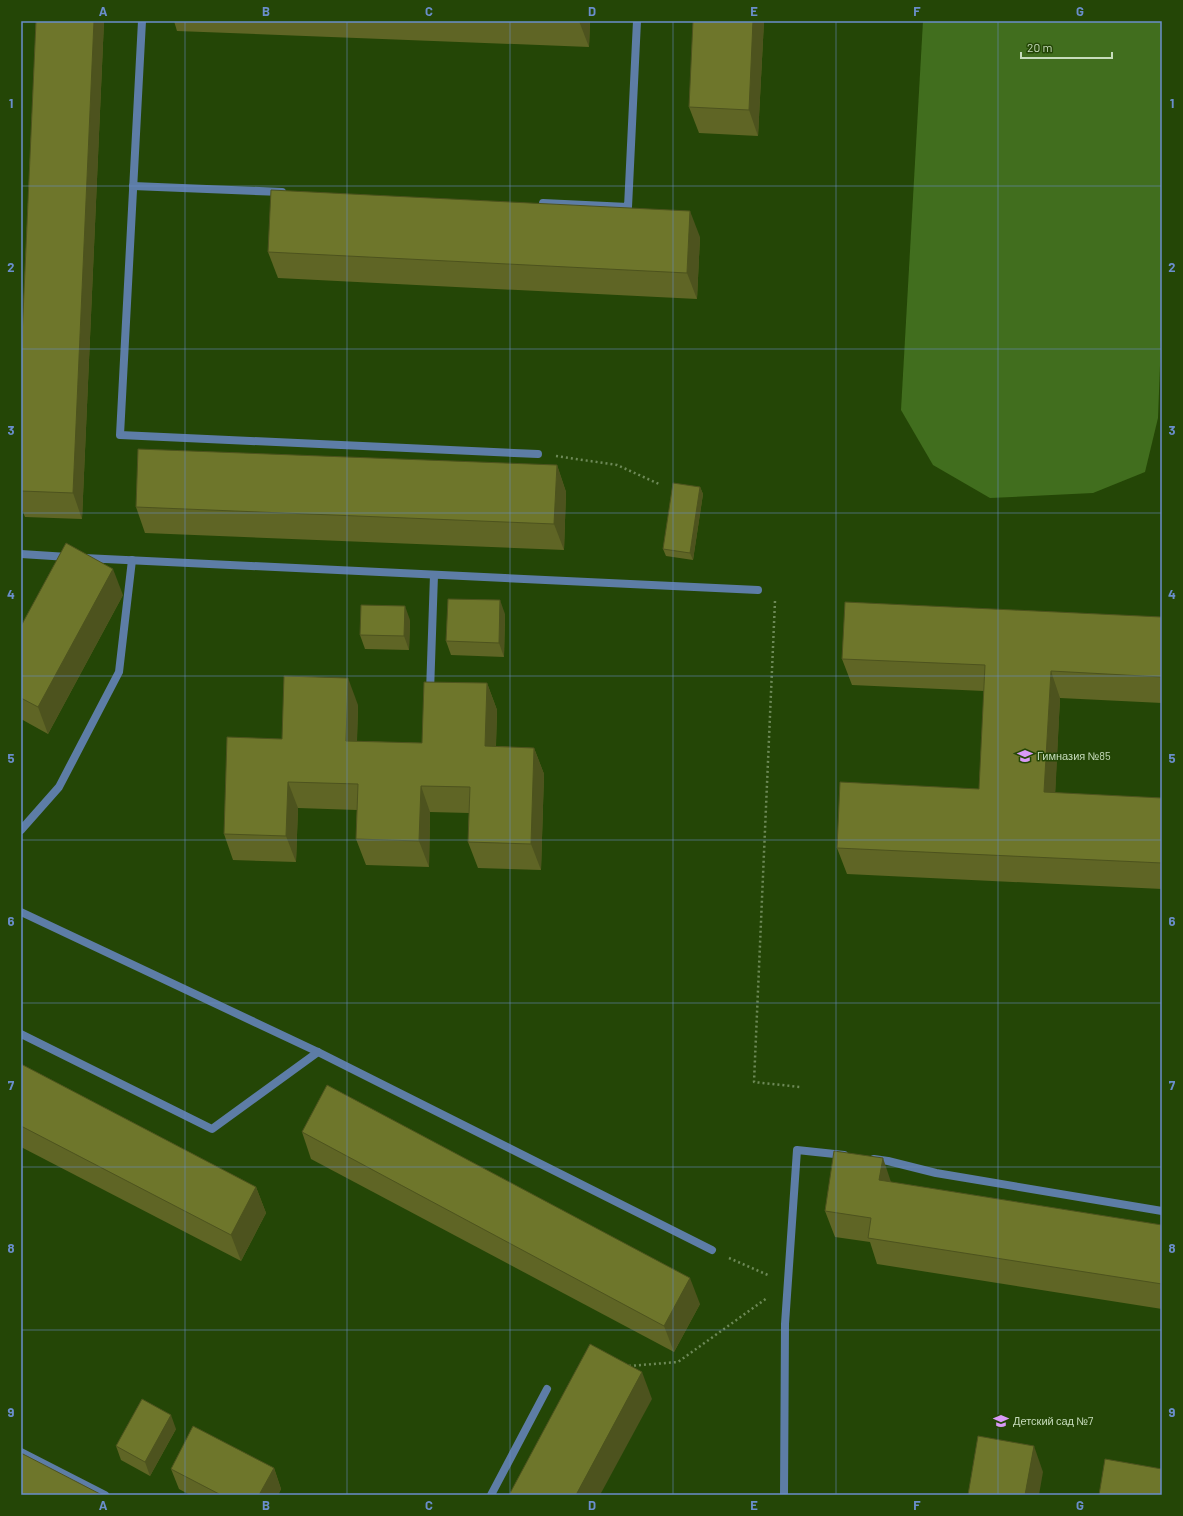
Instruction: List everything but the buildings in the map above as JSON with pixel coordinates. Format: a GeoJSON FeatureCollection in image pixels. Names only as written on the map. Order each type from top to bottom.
{"type":"FeatureCollection","features":[{"type":"Feature","properties":{"kind":"lane"},"geometry":{"type":"LineString","coordinates":[[142,21],[120,435],[538,454]]}},
{"type":"Feature","properties":{"kind":"lane"},"geometry":{"type":"LineString","coordinates":[[532,203],[628,207],[637,21]]}},
{"type":"Feature","properties":{"kind":"lane"},"geometry":{"type":"LineString","coordinates":[[133,186],[293,193]]}},
{"type":"Feature","properties":{"kind":"lane"},"geometry":{"type":"LineString","coordinates":[[21,554],[758,590]]}},
{"type":"Feature","properties":{"kind":"lane"},"geometry":{"type":"LineString","coordinates":[[21,830],[59,787],[119,672],[132,560]]}},
{"type":"Feature","properties":{"kind":"lane"},"geometry":{"type":"LineString","coordinates":[[430,692],[434,575]]}},
{"type":"Feature","properties":{"kind":"lane"},"geometry":{"type":"LineString","coordinates":[[21,912],[318,1052],[712,1250]]}},
{"type":"Feature","properties":{"kind":"lane"},"geometry":{"type":"LineString","coordinates":[[21,1034],[212,1129],[318,1052]]}},
{"type":"Feature","properties":{"kind":"lane"},"geometry":{"type":"LineString","coordinates":[[784,1495],[785,1324],[797,1150],[850,1156]]}},
{"type":"Feature","properties":{"kind":"lane"},"geometry":{"type":"LineString","coordinates":[[865,1158],[888,1161],[936,1174],[1162,1211]]}},
{"type":"Feature","properties":{"kind":"lane"},"geometry":{"type":"LineString","coordinates":[[491,1495],[547,1389]]}},
{"type":"Feature","properties":{"kind":"lane"},"geometry":{"type":"LineString","coordinates":[[21,1452],[105,1495]]}},
{"type":"Feature","properties":{"kind":"path"},"geometry":{"type":"LineString","coordinates":[[538,454],[617,465],[658,484]]}},
{"type":"Feature","properties":{"kind":"path"},"geometry":{"type":"LineString","coordinates":[[758,590],[775,592],[754,1082],[800,1087]]}},
{"type":"Feature","properties":{"kind":"path"},"geometry":{"type":"LineString","coordinates":[[712,1250],[787,1284]]}},
{"type":"Feature","properties":{"kind":"path"},"geometry":{"type":"LineString","coordinates":[[625,1367],[678,1362],[787,1284]]}},
{"type":"Feature","properties":{"kind":"green space"},"geometry":{"type":"Polygon","coordinates":[[[923,21],[1162,21],[1162,313],[1158,418],[1145,472],[1093,493],[990,498],[933,465],[901,410],[923,21]]]}},
{"type":"Feature","properties":{"kind":"place","name":"Гимназия №85"},"geometry":{"type":"Point","coordinates":[1025,756]}},
{"type":"Feature","properties":{"kind":"place","name":"Детский сад №7"},"geometry":{"type":"Point","coordinates":[1001,1421]}}]}
